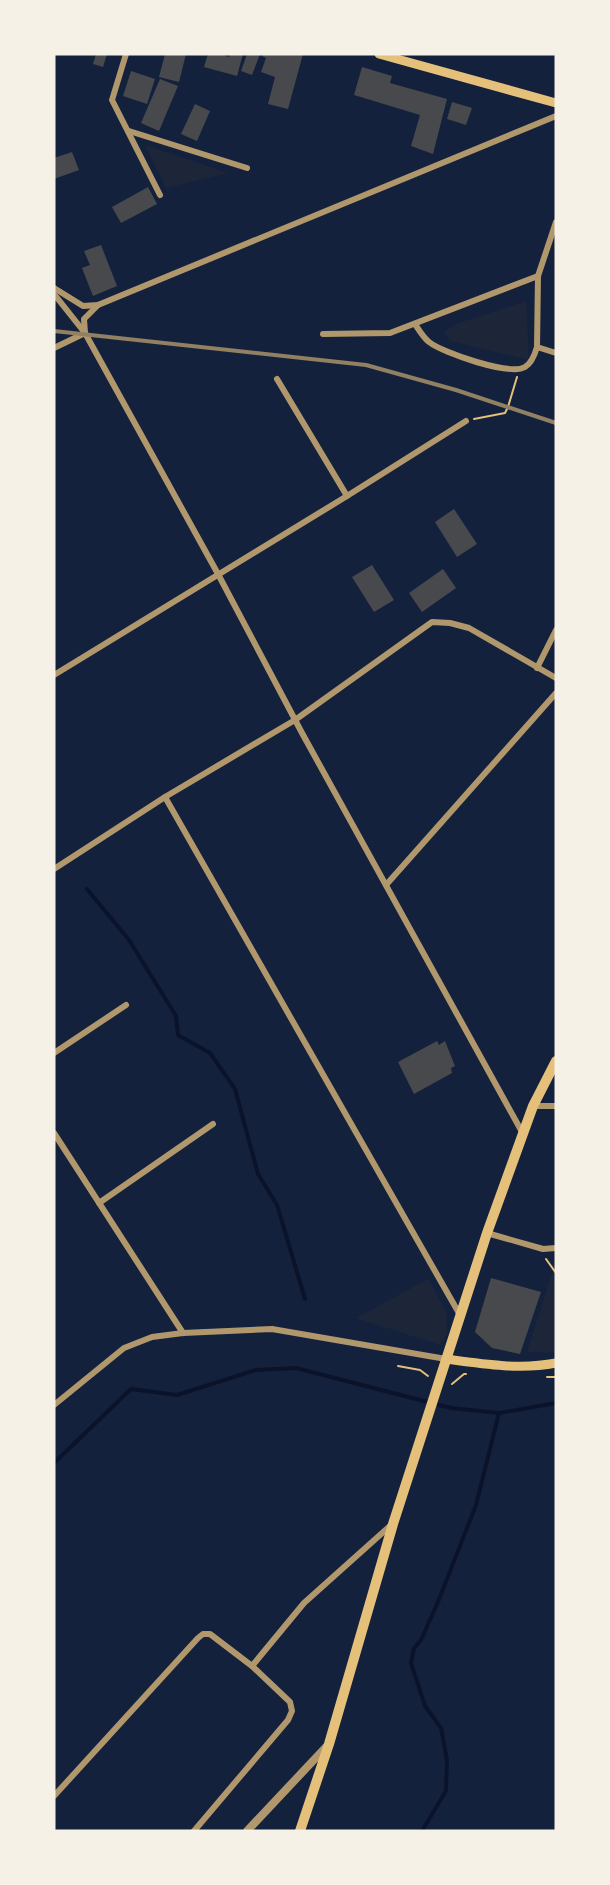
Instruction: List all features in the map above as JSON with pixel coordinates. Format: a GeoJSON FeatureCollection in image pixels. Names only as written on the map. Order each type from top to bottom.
{"type":"FeatureCollection","features":[{"type":"Feature","properties":{"kind":"main road"},"geometry":{"type":"LineString","coordinates":[[379,54],[556,103]]}},
{"type":"Feature","properties":{"kind":"main road"},"geometry":{"type":"LineString","coordinates":[[300,1831],[393,1524],[487,1233],[532,1106],[556,1061]]}},
{"type":"Feature","properties":{"kind":"main road"},"geometry":{"type":"LineString","coordinates":[[446,1359],[482,1364],[538,1367],[556,1363]]}},
{"type":"Feature","properties":{"kind":"street"},"geometry":{"type":"LineString","coordinates":[[126,54],[112,100],[160,195]]}},
{"type":"Feature","properties":{"kind":"street"},"geometry":{"type":"LineString","coordinates":[[54,288],[83,306],[99,305],[556,116]]}},
{"type":"Feature","properties":{"kind":"street"},"geometry":{"type":"LineString","coordinates":[[129,131],[247,168]]}},
{"type":"Feature","properties":{"kind":"street"},"geometry":{"type":"LineString","coordinates":[[415,324],[430,343],[443,349],[502,369],[519,369],[526,366],[534,357],[537,347],[538,276],[553,241],[556,222]]}},
{"type":"Feature","properties":{"kind":"street"},"geometry":{"type":"LineString","coordinates":[[323,334],[390,333],[538,276]]}},
{"type":"Feature","properties":{"kind":"street"},"geometry":{"type":"LineString","coordinates":[[54,294],[85,333],[218,574],[295,720],[523,1132]]}},
{"type":"Feature","properties":{"kind":"street"},"geometry":{"type":"LineString","coordinates":[[85,333],[84,319],[99,305]]}},
{"type":"Feature","properties":{"kind":"street"},"geometry":{"type":"LineString","coordinates":[[54,348],[85,333]]}},
{"type":"Feature","properties":{"kind":"street"},"geometry":{"type":"LineString","coordinates":[[537,347],[556,353]]}},
{"type":"Feature","properties":{"kind":"street"},"geometry":{"type":"LineString","coordinates":[[277,379],[347,496]]}},
{"type":"Feature","properties":{"kind":"street"},"geometry":{"type":"LineString","coordinates":[[54,675],[466,421]]}},
{"type":"Feature","properties":{"kind":"street"},"geometry":{"type":"LineString","coordinates":[[54,869],[165,797],[295,720],[432,622],[450,623],[469,628],[556,678]]}},
{"type":"Feature","properties":{"kind":"street"},"geometry":{"type":"LineString","coordinates":[[537,668],[556,630]]}},
{"type":"Feature","properties":{"kind":"street"},"geometry":{"type":"LineString","coordinates":[[386,885],[556,693]]}},
{"type":"Feature","properties":{"kind":"street"},"geometry":{"type":"LineString","coordinates":[[165,797],[460,1315]]}},
{"type":"Feature","properties":{"kind":"street"},"geometry":{"type":"LineString","coordinates":[[54,1053],[126,1005]]}},
{"type":"Feature","properties":{"kind":"street"},"geometry":{"type":"LineString","coordinates":[[532,1106],[556,1106]]}},
{"type":"Feature","properties":{"kind":"street"},"geometry":{"type":"LineString","coordinates":[[99,1203],[213,1124]]}},
{"type":"Feature","properties":{"kind":"street"},"geometry":{"type":"LineString","coordinates":[[54,1133],[183,1333]]}},
{"type":"Feature","properties":{"kind":"street"},"geometry":{"type":"LineString","coordinates":[[487,1233],[543,1250],[556,1248]]}},
{"type":"Feature","properties":{"kind":"street"},"geometry":{"type":"LineString","coordinates":[[54,1405],[124,1348],[152,1337],[183,1333],[272,1329],[446,1359]]}},
{"type":"Feature","properties":{"kind":"street"},"geometry":{"type":"LineString","coordinates":[[252,1666],[304,1604],[393,1524]]}},
{"type":"Feature","properties":{"kind":"street"},"geometry":{"type":"LineString","coordinates":[[54,1796],[190,1647],[204,1634],[210,1634],[252,1666],[290,1702],[292,1711],[288,1720],[194,1831]]}},
{"type":"Feature","properties":{"kind":"street"},"geometry":{"type":"LineString","coordinates":[[247,1831],[328,1744]]}},
{"type":"Feature","properties":{"kind":"path"},"geometry":{"type":"LineString","coordinates":[[466,421],[505,413],[519,369]]}},
{"type":"Feature","properties":{"kind":"path"},"geometry":{"type":"LineString","coordinates":[[538,1248],[556,1274]]}},
{"type":"Feature","properties":{"kind":"path"},"geometry":{"type":"LineString","coordinates":[[398,1366],[426,1373],[437,1387],[449,1387],[464,1374],[475,1374]]}},
{"type":"Feature","properties":{"kind":"path"},"geometry":{"type":"LineString","coordinates":[[543,1377],[556,1377]]}},
{"type":"Feature","properties":{"kind":"shaded area"},"geometry":{"type":"Polygon","coordinates":[[[145,145],[228,173],[166,188],[145,145]]]}},
{"type":"Feature","properties":{"kind":"shaded area"},"geometry":{"type":"Polygon","coordinates":[[[526,301],[529,360],[450,341],[444,332],[456,324],[526,301]]]}},
{"type":"Feature","properties":{"kind":"shaded area"},"geometry":{"type":"Polygon","coordinates":[[[556,1261],[556,1353],[527,1352],[552,1273],[556,1261]]]}},
{"type":"Feature","properties":{"kind":"shaded area"},"geometry":{"type":"Polygon","coordinates":[[[428,1279],[446,1311],[447,1333],[440,1345],[356,1318],[428,1279]]]}},
{"type":"Feature","properties":{"kind":"building"},"geometry":{"type":"Polygon","coordinates":[[[96,54],[107,54],[103,67],[93,64],[96,54]]]}},
{"type":"Feature","properties":{"kind":"building"},"geometry":{"type":"Polygon","coordinates":[[[165,54],[186,54],[179,82],[159,77],[165,54]]]}},
{"type":"Feature","properties":{"kind":"building"},"geometry":{"type":"Polygon","coordinates":[[[208,54],[226,54],[225,56],[229,57],[230,54],[243,54],[237,76],[204,67],[208,54]]]}},
{"type":"Feature","properties":{"kind":"building"},"geometry":{"type":"Polygon","coordinates":[[[247,54],[260,54],[252,75],[241,71],[247,54]]]}},
{"type":"Feature","properties":{"kind":"building"},"geometry":{"type":"Polygon","coordinates":[[[263,54],[303,54],[288,109],[268,104],[275,77],[261,72],[266,58],[262,56],[263,54]]]}},
{"type":"Feature","properties":{"kind":"building"},"geometry":{"type":"Polygon","coordinates":[[[362,67],[392,76],[390,83],[447,99],[433,154],[411,146],[420,115],[354,95],[362,67]]]}},
{"type":"Feature","properties":{"kind":"building"},"geometry":{"type":"Polygon","coordinates":[[[131,71],[155,79],[147,104],[123,96],[131,71]]]}},
{"type":"Feature","properties":{"kind":"building"},"geometry":{"type":"Polygon","coordinates":[[[160,79],[178,86],[159,131],[141,123],[160,79]]]}},
{"type":"Feature","properties":{"kind":"building"},"geometry":{"type":"Polygon","coordinates":[[[452,102],[472,108],[466,125],[447,119],[452,102]]]}},
{"type":"Feature","properties":{"kind":"building"},"geometry":{"type":"Polygon","coordinates":[[[195,104],[210,111],[197,141],[181,134],[195,104]]]}},
{"type":"Feature","properties":{"kind":"building"},"geometry":{"type":"Polygon","coordinates":[[[72,152],[79,170],[54,179],[54,158],[72,152]]]}},
{"type":"Feature","properties":{"kind":"building"},"geometry":{"type":"Polygon","coordinates":[[[148,187],[157,204],[121,223],[112,207],[148,187]]]}},
{"type":"Feature","properties":{"kind":"building"},"geometry":{"type":"Polygon","coordinates":[[[101,245],[117,286],[93,296],[82,268],[90,265],[84,251],[101,245]]]}},
{"type":"Feature","properties":{"kind":"building"},"geometry":{"type":"Polygon","coordinates":[[[454,509],[477,544],[457,557],[435,522],[454,509]]]}},
{"type":"Feature","properties":{"kind":"building"},"geometry":{"type":"Polygon","coordinates":[[[372,565],[394,600],[374,612],[352,577],[372,565]]]}},
{"type":"Feature","properties":{"kind":"building"},"geometry":{"type":"Polygon","coordinates":[[[443,569],[456,588],[422,612],[409,593],[443,569]]]}},
{"type":"Feature","properties":{"kind":"building"},"geometry":{"type":"Polygon","coordinates":[[[437,1041],[439,1045],[445,1041],[455,1066],[451,1068],[452,1073],[414,1094],[398,1062],[437,1041]]]}},
{"type":"Feature","properties":{"kind":"building"},"geometry":{"type":"Polygon","coordinates":[[[491,1278],[541,1292],[520,1354],[492,1348],[475,1332],[491,1278]]]}},
{"type":"Feature","properties":{"kind":"waterway"},"geometry":{"type":"LineString","coordinates":[[87,889],[129,940],[176,1016],[178,1035],[210,1053],[235,1089],[258,1174],[277,1205],[305,1299]]}},
{"type":"Feature","properties":{"kind":"waterway"},"geometry":{"type":"LineString","coordinates":[[54,1463],[131,1389],[177,1395],[256,1370],[296,1368],[451,1408],[499,1413],[556,1403]]}},
{"type":"Feature","properties":{"kind":"waterway"},"geometry":{"type":"LineString","coordinates":[[422,1831],[446,1791],[447,1760],[441,1728],[425,1706],[411,1663],[414,1648],[421,1640],[438,1602],[476,1505],[499,1413]]}},
{"type":"Feature","properties":{"kind":"railway"},"geometry":{"type":"LineString","coordinates":[[54,331],[366,365],[456,390],[556,423]]}}]}
